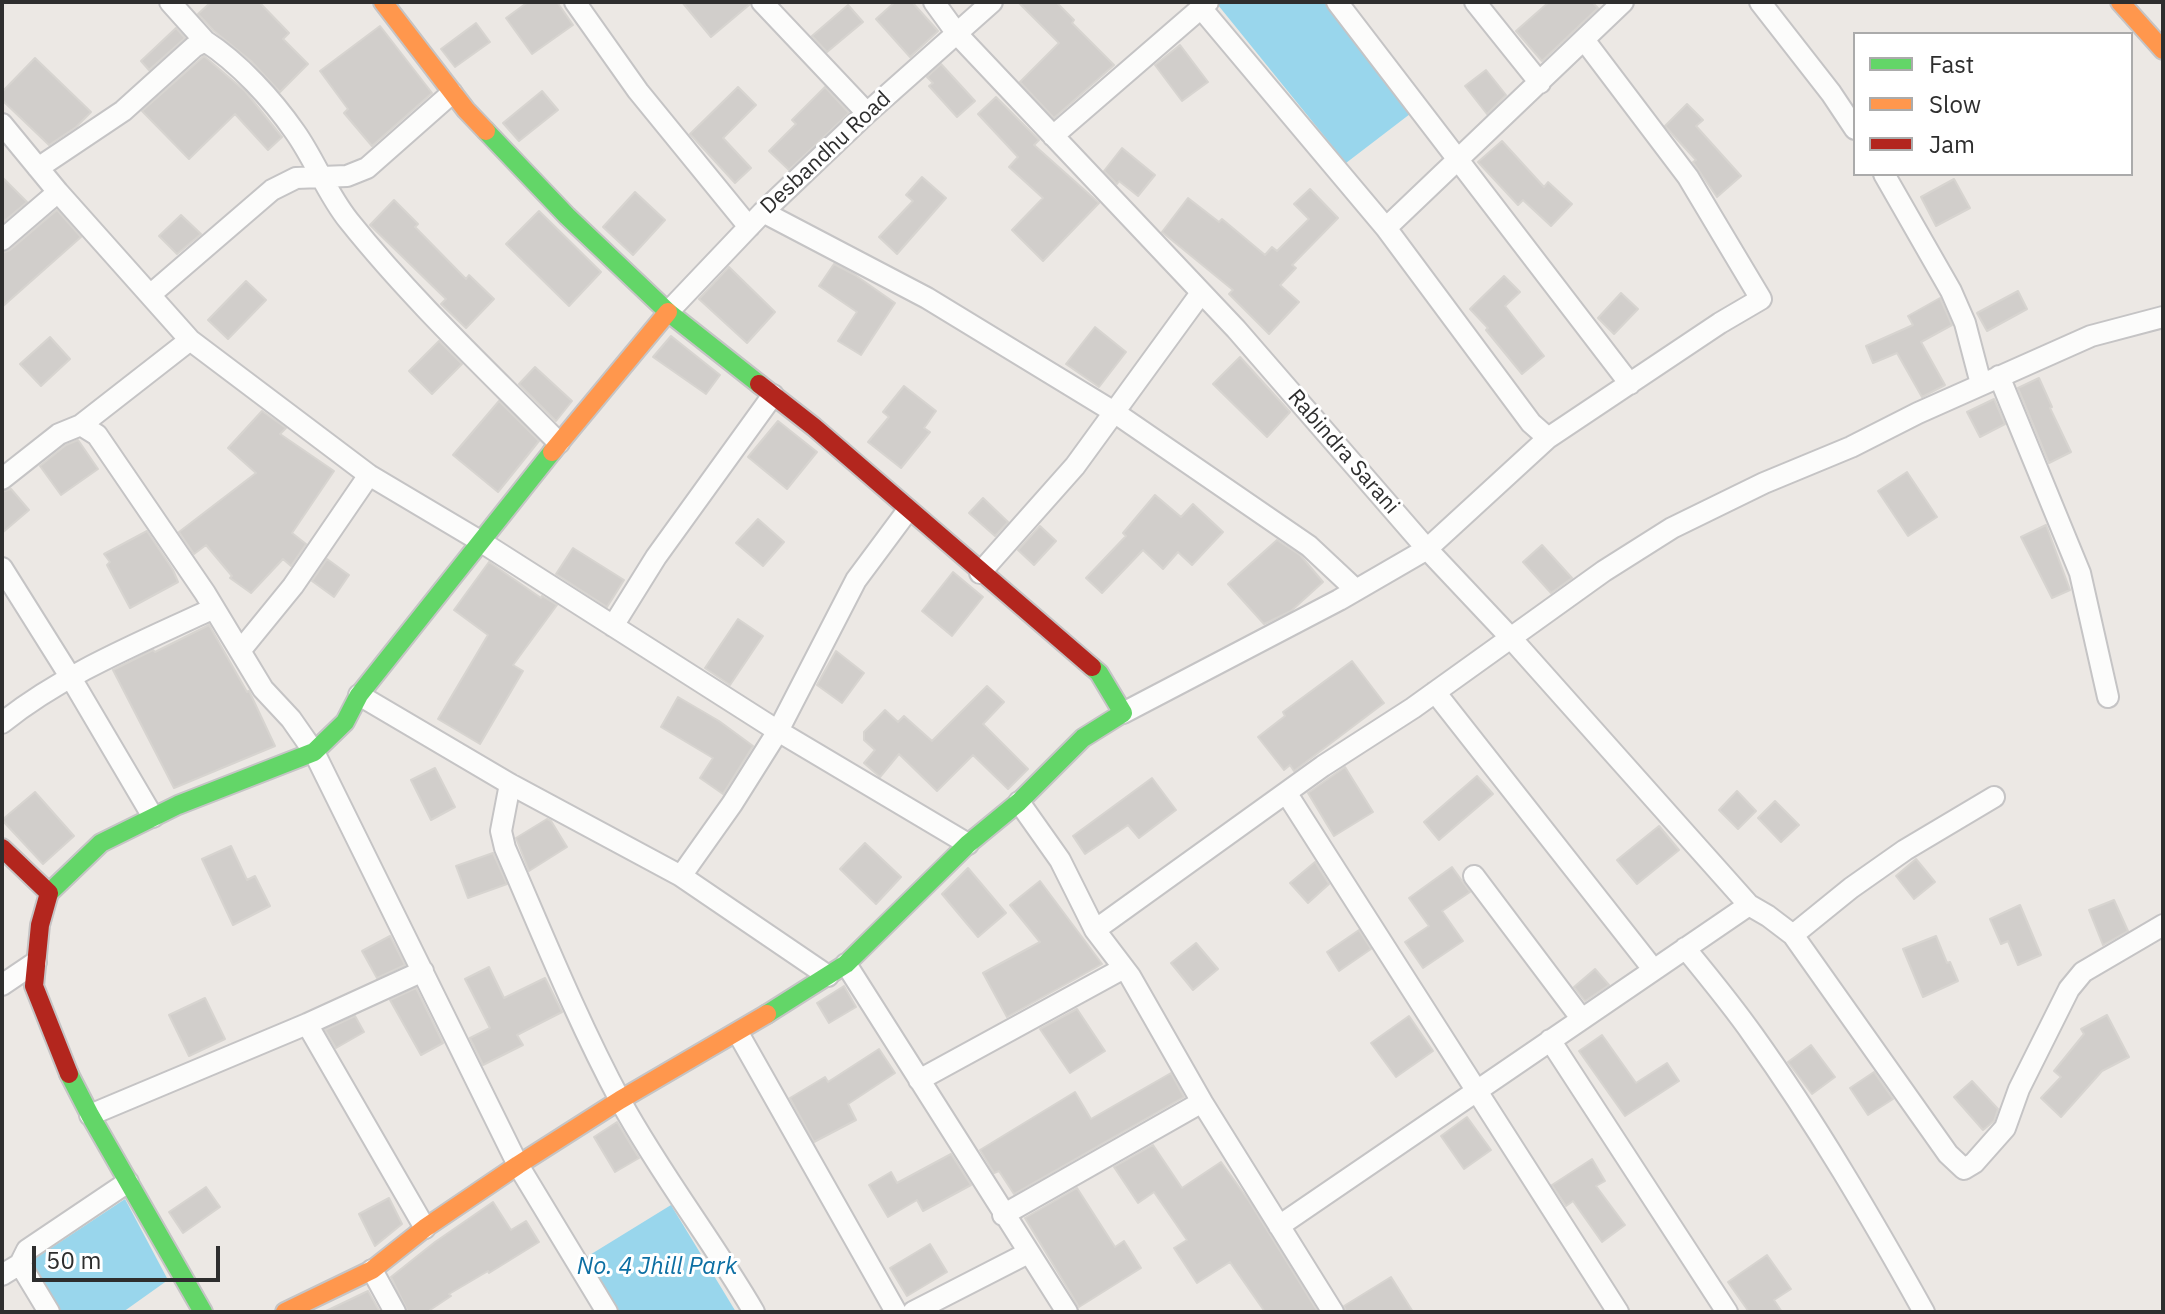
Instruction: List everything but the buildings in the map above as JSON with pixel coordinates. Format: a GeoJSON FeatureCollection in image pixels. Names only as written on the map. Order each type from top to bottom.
{"type":"FeatureCollection","features":[{"type":"Feature","properties":{"kind":"street"},"geometry":{"type":"LineString","coordinates":[[170,2],[205,41],[219,50],[269,101],[295,132],[345,217],[368,245],[559,443]]}},
{"type":"Feature","properties":{"kind":"street"},"geometry":{"type":"LineString","coordinates":[[383,2],[452,93],[567,216],[668,312],[814,427],[1099,673],[1123,713]]}},
{"type":"Feature","properties":{"kind":"street"},"geometry":{"type":"LineString","coordinates":[[575,2],[638,91],[756,219],[927,298],[1114,412],[1309,546],[1356,590]]}},
{"type":"Feature","properties":{"kind":"street"},"geometry":{"type":"LineString","coordinates":[[762,2],[867,113]]}},
{"type":"Feature","properties":{"kind":"street","name":"Rabindra Sarani"},"geometry":{"type":"LineString","coordinates":[[934,2],[958,35],[1201,293],[1427,549],[1510,637],[1749,905],[1793,935],[1948,1154],[1964,1169],[1974,1163],[2005,1128],[2019,1089],[2069,989],[2083,972],[2163,925]]}},
{"type":"Feature","properties":{"kind":"street","name":"Desbandhu Road"},"geometry":{"type":"LineString","coordinates":[[668,312],[756,219],[867,113],[992,2]]}},
{"type":"Feature","properties":{"kind":"street"},"geometry":{"type":"LineString","coordinates":[[1337,2],[1630,384]]}},
{"type":"Feature","properties":{"kind":"street"},"geometry":{"type":"LineString","coordinates":[[1475,2],[1540,83]]}},
{"type":"Feature","properties":{"kind":"street"},"geometry":{"type":"LineString","coordinates":[[1386,228],[1623,2]]}},
{"type":"Feature","properties":{"kind":"street"},"geometry":{"type":"LineString","coordinates":[[1760,2],[1853,126]]}},
{"type":"Feature","properties":{"kind":"street"},"geometry":{"type":"LineString","coordinates":[[2120,2],[2163,50]]}},
{"type":"Feature","properties":{"kind":"street"},"geometry":{"type":"LineString","coordinates":[[1053,136],[1204,5],[1386,228],[1531,423],[1548,438]]}},
{"type":"Feature","properties":{"kind":"street"},"geometry":{"type":"LineString","coordinates":[[38,168],[104,126],[194,47],[205,41]]}},
{"type":"Feature","properties":{"kind":"street"},"geometry":{"type":"LineString","coordinates":[[285,1312],[372,1270],[425,1228],[518,1165],[620,1100],[738,1033],[846,964],[968,844],[1019,802],[1083,738],[1123,713],[1427,549],[1548,438],[1761,299],[1688,177],[1585,41]]}},
{"type":"Feature","properties":{"kind":"street"},"geometry":{"type":"LineString","coordinates":[[150,295],[272,190],[296,178],[347,176],[367,168],[452,93]]}},
{"type":"Feature","properties":{"kind":"street"},"geometry":{"type":"LineString","coordinates":[[2,124],[58,192],[190,340],[369,475],[480,541],[778,731],[968,844]]}},
{"type":"Feature","properties":{"kind":"street"},"geometry":{"type":"LineString","coordinates":[[1885,176],[1951,291],[2080,573],[2108,697]]}},
{"type":"Feature","properties":{"kind":"street"},"geometry":{"type":"LineString","coordinates":[[2,240],[58,192]]}},
{"type":"Feature","properties":{"kind":"street"},"geometry":{"type":"LineString","coordinates":[[980,573],[1075,466],[1201,293]]}},
{"type":"Feature","properties":{"kind":"street"},"geometry":{"type":"LineString","coordinates":[[203,1312],[90,1115],[59,1053],[34,986],[40,925],[49,893],[101,843],[153,817],[314,752],[345,722],[359,695],[480,541],[668,312]]}},
{"type":"Feature","properties":{"kind":"street"},"geometry":{"type":"LineString","coordinates":[[1095,930],[1323,766],[1435,692],[1604,571],[1672,528],[1764,483],[1851,447],[1990,380],[2091,336],[2163,317]]}},
{"type":"Feature","properties":{"kind":"street"},"geometry":{"type":"LineString","coordinates":[[2,479],[59,434],[81,425],[190,340]]}},
{"type":"Feature","properties":{"kind":"street"},"geometry":{"type":"LineString","coordinates":[[613,626],[656,557],[773,395]]}},
{"type":"Feature","properties":{"kind":"street"},"geometry":{"type":"LineString","coordinates":[[81,425],[97,435],[214,608],[263,689],[291,719],[314,752],[518,1165],[607,1312]]}},
{"type":"Feature","properties":{"kind":"street"},"geometry":{"type":"LineString","coordinates":[[240,651],[293,586],[369,475]]}},
{"type":"Feature","properties":{"kind":"street"},"geometry":{"type":"LineString","coordinates":[[681,876],[778,731],[856,580],[908,510]]}},
{"type":"Feature","properties":{"kind":"street"},"geometry":{"type":"LineString","coordinates":[[2,568],[153,817]]}},
{"type":"Feature","properties":{"kind":"street"},"geometry":{"type":"LineString","coordinates":[[2,723],[71,678],[214,608]]}},
{"type":"Feature","properties":{"kind":"street"},"geometry":{"type":"LineString","coordinates":[[1435,692],[1653,969]]}},
{"type":"Feature","properties":{"kind":"street"},"geometry":{"type":"LineString","coordinates":[[359,695],[510,784],[681,876],[828,976]]}},
{"type":"Feature","properties":{"kind":"street"},"geometry":{"type":"LineString","coordinates":[[510,784],[501,831],[505,848],[556,966],[620,1100],[754,1312]]}},
{"type":"Feature","properties":{"kind":"street"},"geometry":{"type":"LineString","coordinates":[[1287,794],[1618,1312]]}},
{"type":"Feature","properties":{"kind":"street"},"geometry":{"type":"LineString","coordinates":[[1793,935],[1905,850],[1994,797]]}},
{"type":"Feature","properties":{"kind":"street"},"geometry":{"type":"LineString","coordinates":[[1019,802],[1060,860],[1095,930],[1124,968],[1202,1102],[1333,1312]]}},
{"type":"Feature","properties":{"kind":"street"},"geometry":{"type":"LineString","coordinates":[[2,848],[49,893]]}},
{"type":"Feature","properties":{"kind":"street"},"geometry":{"type":"LineString","coordinates":[[1474,876],[1581,1018]]}},
{"type":"Feature","properties":{"kind":"street"},"geometry":{"type":"LineString","coordinates":[[1279,1226],[1749,905]]}},
{"type":"Feature","properties":{"kind":"street"},"geometry":{"type":"LineString","coordinates":[[1685,948],[1752,1033],[1800,1104],[1883,1237],[1924,1312]]}},
{"type":"Feature","properties":{"kind":"street"},"geometry":{"type":"LineString","coordinates":[[2,985],[36,962]]}},
{"type":"Feature","properties":{"kind":"street"},"geometry":{"type":"LineString","coordinates":[[846,964],[1067,1312]]}},
{"type":"Feature","properties":{"kind":"street"},"geometry":{"type":"LineString","coordinates":[[919,1080],[1124,968]]}},
{"type":"Feature","properties":{"kind":"street"},"geometry":{"type":"LineString","coordinates":[[90,1115],[307,1024],[423,971]]}},
{"type":"Feature","properties":{"kind":"street"},"geometry":{"type":"LineString","coordinates":[[307,1024],[425,1228]]}},
{"type":"Feature","properties":{"kind":"street"},"geometry":{"type":"LineString","coordinates":[[738,1033],[896,1312]]}},
{"type":"Feature","properties":{"kind":"street"},"geometry":{"type":"LineString","coordinates":[[1550,1040],[1727,1312]]}},
{"type":"Feature","properties":{"kind":"street"},"geometry":{"type":"LineString","coordinates":[[1003,1215],[1202,1102]]}},
{"type":"Feature","properties":{"kind":"street"},"geometry":{"type":"LineString","coordinates":[[2,1275],[20,1264],[27,1250],[128,1182]]}},
{"type":"Feature","properties":{"kind":"street"},"geometry":{"type":"LineString","coordinates":[[913,1312],[1028,1253]]}},
{"type":"Feature","properties":{"kind":"street"},"geometry":{"type":"LineString","coordinates":[[20,1264],[49,1312]]}},
{"type":"Feature","properties":{"kind":"street"},"geometry":{"type":"LineString","coordinates":[[372,1270],[395,1312]]}},
{"type":"Feature","properties":{"kind":"water"},"geometry":{"type":"Polygon","coordinates":[[[1221,2],[1324,2],[1410,114],[1346,163],[1218,5],[1221,2]]]}},
{"type":"Feature","properties":{"kind":"water"},"geometry":{"type":"Polygon","coordinates":[[[125,1199],[168,1280],[123,1312],[58,1312],[30,1262],[125,1199]]]}},
{"type":"Feature","properties":{"kind":"water","name":"No. 4 Jhill Park"},"geometry":{"type":"Polygon","coordinates":[[[671,1205],[736,1312],[611,1312],[580,1261],[671,1205]]]}},
{"type":"Feature","properties":{"kind":"traffic: fast"},"geometry":{"type":"LineString","coordinates":[[486,131],[567,216],[668,312],[759,384]]}},
{"type":"Feature","properties":{"kind":"traffic: fast"},"geometry":{"type":"LineString","coordinates":[[49,893],[101,843],[178,805],[314,752],[345,722],[359,695],[552,452]]}},
{"type":"Feature","properties":{"kind":"traffic: fast"},"geometry":{"type":"LineString","coordinates":[[767,1014],[846,964],[968,844],[1019,802],[1083,738],[1123,713],[1099,673],[1092,667]]}},
{"type":"Feature","properties":{"kind":"traffic: fast"},"geometry":{"type":"LineString","coordinates":[[69,1074],[203,1312]]}},
{"type":"Feature","properties":{"kind":"traffic: slow"},"geometry":{"type":"LineString","coordinates":[[383,2],[466,110],[486,131]]}},
{"type":"Feature","properties":{"kind":"traffic: slow"},"geometry":{"type":"LineString","coordinates":[[2120,2],[2163,50]]}},
{"type":"Feature","properties":{"kind":"traffic: slow"},"geometry":{"type":"LineString","coordinates":[[552,452],[668,312]]}},
{"type":"Feature","properties":{"kind":"traffic: slow"},"geometry":{"type":"LineString","coordinates":[[285,1312],[372,1270],[425,1228],[518,1165],[620,1100],[767,1014]]}},
{"type":"Feature","properties":{"kind":"traffic: jam"},"geometry":{"type":"LineString","coordinates":[[759,384],[814,427],[1092,667]]}},
{"type":"Feature","properties":{"kind":"traffic: jam"},"geometry":{"type":"LineString","coordinates":[[2,848],[49,893],[40,925],[34,986],[69,1074]]}}]}
